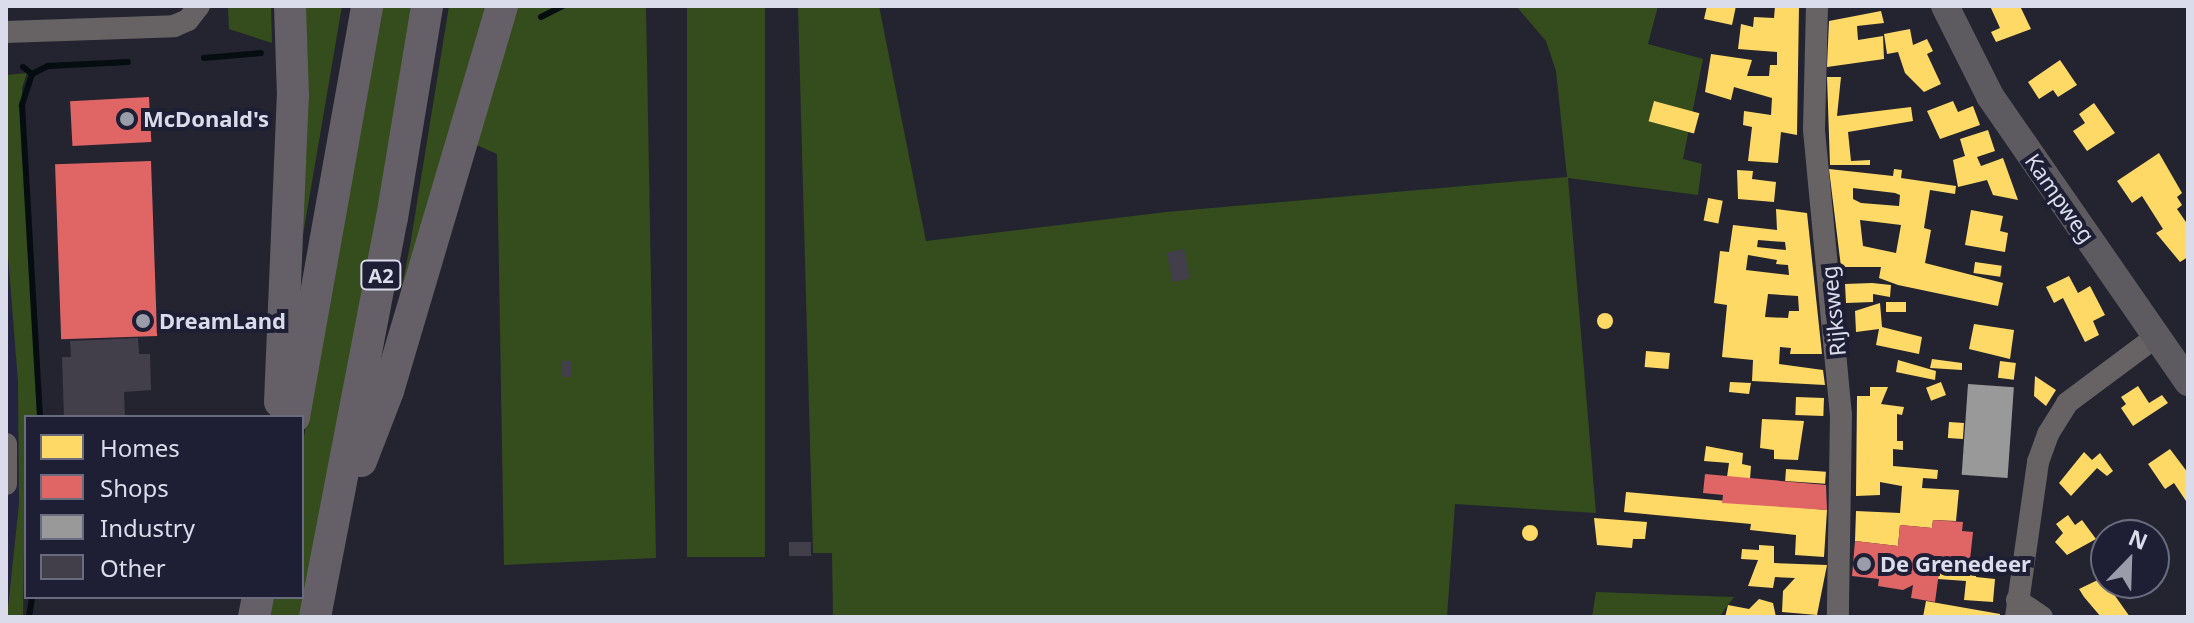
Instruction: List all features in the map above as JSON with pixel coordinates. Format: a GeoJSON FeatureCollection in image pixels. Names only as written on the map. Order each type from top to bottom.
{"type":"FeatureCollection","features":[{"type":"Feature","properties":{"kind":"highway"},"geometry":{"type":"LineString","coordinates":[[279,415],[293,96],[290,6]]}},
{"type":"Feature","properties":{"kind":"highway"},"geometry":{"type":"LineString","coordinates":[[294,415],[367,6]]}},
{"type":"Feature","properties":{"kind":"highway","name":"A2"},"geometry":{"type":"LineString","coordinates":[[315,617],[427,6]]}},
{"type":"Feature","properties":{"kind":"highway","name":"A2"},"geometry":{"type":"LineString","coordinates":[[331,543],[388,391],[502,6]]}},
{"type":"Feature","properties":{"kind":"main road","name":"Kampweg"},"geometry":{"type":"LineString","coordinates":[[1945,6],[1990,96],[2188,382]]}},
{"type":"Feature","properties":{"kind":"street"},"geometry":{"type":"LineString","coordinates":[[6,32],[174,26],[188,20],[199,6]]}},
{"type":"Feature","properties":{"kind":"street","name":"Rijksweg"},"geometry":{"type":"LineString","coordinates":[[1817,6],[1814,130],[1841,415],[1838,617]]}},
{"type":"Feature","properties":{"kind":"street"},"geometry":{"type":"LineString","coordinates":[[2042,617],[2016,608],[2038,462],[2067,403],[2157,336]]}},
{"type":"Feature","properties":{"kind":"street"},"geometry":{"type":"LineString","coordinates":[[6,444],[6,484]]}},
{"type":"Feature","properties":{"kind":"shaded area"},"geometry":{"type":"Polygon","coordinates":[[[6,109],[26,415],[22,617],[6,617],[6,109]]]}},
{"type":"Feature","properties":{"kind":"green space"},"geometry":{"type":"Polygon","coordinates":[[[228,6],[271,6],[272,43],[229,29],[228,6]]]}},
{"type":"Feature","properties":{"kind":"green space"},"geometry":{"type":"Polygon","coordinates":[[[299,6],[342,6],[298,264],[299,6]]]}},
{"type":"Feature","properties":{"kind":"green space"},"geometry":{"type":"Polygon","coordinates":[[[378,6],[415,6],[372,258],[301,617],[266,617],[270,599],[304,599],[304,437],[378,6]]]}},
{"type":"Feature","properties":{"kind":"green space"},"geometry":{"type":"Polygon","coordinates":[[[449,6],[497,6],[395,320],[410,246],[449,6]]]}},
{"type":"Feature","properties":{"kind":"green space"},"geometry":{"type":"Polygon","coordinates":[[[518,6],[646,6],[656,558],[504,565],[497,154],[472,143],[518,6]]]}},
{"type":"Feature","properties":{"kind":"green space"},"geometry":{"type":"Polygon","coordinates":[[[687,6],[765,6],[765,557],[687,557],[687,6]]]}},
{"type":"Feature","properties":{"kind":"green space"},"geometry":{"type":"Polygon","coordinates":[[[798,6],[879,6],[926,241],[1166,212],[1567,177],[1556,71],[1546,41],[1516,6],[1658,6],[1648,44],[1703,59],[1683,159],[1702,164],[1698,195],[1568,178],[1596,513],[1455,504],[1447,617],[833,617],[832,553],[813,553],[798,6]]]}},
{"type":"Feature","properties":{"kind":"green space"},"geometry":{"type":"Polygon","coordinates":[[[27,73],[22,88],[38,415],[24,415],[23,617],[7,617],[19,504],[18,382],[6,231],[6,75],[27,73]]]}},
{"type":"Feature","properties":{"kind":"green space"},"geometry":{"type":"Polygon","coordinates":[[[1596,592],[1734,597],[1719,617],[1592,617],[1596,592]]]}},
{"type":"Feature","properties":{"kind":"building: Homes"},"geometry":{"type":"Polygon","coordinates":[[[1707,6],[1736,6],[1732,25],[1704,19],[1707,6]]]}},
{"type":"Feature","properties":{"kind":"building: Homes"},"geometry":{"type":"Polygon","coordinates":[[[1775,6],[1799,6],[1797,135],[1781,132],[1778,163],[1748,161],[1752,127],[1743,125],[1744,111],[1771,115],[1772,98],[1734,87],[1731,100],[1705,92],[1711,54],[1752,60],[1747,76],[1769,76],[1770,65],[1777,65],[1777,52],[1738,49],[1741,24],[1753,27],[1754,17],[1774,18],[1775,6]]]}},
{"type":"Feature","properties":{"kind":"building: Homes"},"geometry":{"type":"Polygon","coordinates":[[[1990,6],[2020,6],[2031,29],[1996,42],[1991,32],[2000,28],[1990,6]]]}},
{"type":"Feature","properties":{"kind":"building: Homes"},"geometry":{"type":"Polygon","coordinates":[[[1881,11],[1884,23],[1857,26],[1858,40],[1883,36],[1884,59],[1827,67],[1829,21],[1881,11]]]}},
{"type":"Feature","properties":{"kind":"building: Homes"},"geometry":{"type":"Polygon","coordinates":[[[1910,29],[1913,45],[1927,39],[1933,51],[1927,54],[1941,84],[1924,92],[1905,73],[1898,52],[1887,54],[1884,34],[1910,29]]]}},
{"type":"Feature","properties":{"kind":"building: Homes"},"geometry":{"type":"Polygon","coordinates":[[[2060,60],[2077,85],[2058,97],[2053,90],[2039,99],[2028,82],[2060,60]]]}},
{"type":"Feature","properties":{"kind":"building: Homes"},"geometry":{"type":"Polygon","coordinates":[[[1827,77],[1841,77],[1837,116],[1911,107],[1913,121],[1848,132],[1851,161],[1870,160],[1870,165],[1830,165],[1827,77]]]}},
{"type":"Feature","properties":{"kind":"building: Homes"},"geometry":{"type":"Polygon","coordinates":[[[1654,101],[1699,113],[1694,133],[1649,121],[1654,101]]]}},
{"type":"Feature","properties":{"kind":"building: Homes"},"geometry":{"type":"Polygon","coordinates":[[[1953,101],[1958,112],[1973,106],[1980,125],[1940,139],[1927,111],[1953,101]]]}},
{"type":"Feature","properties":{"kind":"building: Homes"},"geometry":{"type":"Polygon","coordinates":[[[2094,103],[2115,133],[2087,151],[2073,131],[2085,123],[2079,114],[2094,103]]]}},
{"type":"Feature","properties":{"kind":"building: Homes"},"geometry":{"type":"Polygon","coordinates":[[[1988,130],[1995,151],[1977,157],[1981,166],[2003,158],[2018,200],[1993,195],[1987,180],[1958,187],[1953,160],[1965,156],[1960,139],[1988,130]]]}},
{"type":"Feature","properties":{"kind":"building: Homes"},"geometry":{"type":"Polygon","coordinates":[[[2159,153],[2182,193],[2177,197],[2182,205],[2177,209],[2188,225],[2188,257],[2180,262],[2156,233],[2163,229],[2142,196],[2132,203],[2117,181],[2159,153]]]}},
{"type":"Feature","properties":{"kind":"building: Homes"},"geometry":{"type":"Polygon","coordinates":[[[1829,169],[1893,176],[1894,169],[1902,170],[1901,178],[1956,186],[1955,194],[1930,190],[1924,228],[1931,230],[1925,263],[2003,283],[1998,306],[1898,285],[1879,278],[1881,267],[1841,267],[1829,169]],[[1853,188],[1853,199],[1861,203],[1899,206],[1900,195],[1895,193],[1853,188]],[[1860,220],[1863,246],[1896,253],[1901,225],[1860,220]]]}},
{"type":"Feature","properties":{"kind":"building: Homes"},"geometry":{"type":"Polygon","coordinates":[[[1737,170],[1753,171],[1752,179],[1776,182],[1774,202],[1738,199],[1737,170]]]}},
{"type":"Feature","properties":{"kind":"building: Homes"},"geometry":{"type":"Polygon","coordinates":[[[1708,198],[1723,201],[1718,223],[1704,221],[1708,198]]]}},
{"type":"Feature","properties":{"kind":"building: Homes"},"geometry":{"type":"Polygon","coordinates":[[[1776,209],[1807,213],[1822,354],[1790,354],[1791,348],[1780,347],[1779,364],[1823,370],[1825,385],[1752,381],[1753,360],[1722,357],[1727,305],[1714,303],[1720,251],[1729,252],[1733,225],[1777,230],[1776,209]],[[1758,240],[1757,247],[1786,250],[1785,242],[1758,240]],[[1748,255],[1746,270],[1789,275],[1788,265],[1748,255]],[[1768,294],[1765,317],[1788,318],[1789,311],[1799,311],[1798,296],[1768,294]]]}},
{"type":"Feature","properties":{"kind":"building: Homes"},"geometry":{"type":"Polygon","coordinates":[[[1971,210],[2003,216],[2000,231],[2008,233],[2005,252],[1965,245],[1971,210]]]}},
{"type":"Feature","properties":{"kind":"building: Homes"},"geometry":{"type":"Polygon","coordinates":[[[1975,262],[2002,266],[2000,277],[1973,273],[1975,262]]]}},
{"type":"Feature","properties":{"kind":"building: Homes"},"geometry":{"type":"Polygon","coordinates":[[[2069,276],[2078,293],[2090,286],[2105,315],[2093,321],[2099,335],[2085,342],[2063,298],[2054,303],[2046,287],[2069,276]]]}},
{"type":"Feature","properties":{"kind":"building: Homes"},"geometry":{"type":"Polygon","coordinates":[[[1845,284],[1891,285],[1890,297],[1873,294],[1873,302],[1846,303],[1845,284]]]}},
{"type":"Feature","properties":{"kind":"building: Homes"},"geometry":{"type":"Polygon","coordinates":[[[1886,302],[1906,302],[1906,312],[1886,312],[1886,302]]]}},
{"type":"Feature","properties":{"kind":"building: Homes"},"geometry":{"type":"Polygon","coordinates":[[[1880,303],[1882,327],[1922,337],[1919,354],[1876,345],[1879,329],[1856,332],[1855,311],[1880,303]]]}},
{"type":"Feature","properties":{"kind":"building: Homes"},"geometry":{"type":"Polygon","coordinates":[[[1602,313],[1608,313],[1613,321],[1611,327],[1602,329],[1597,324],[1597,318],[1602,313]]]}},
{"type":"Feature","properties":{"kind":"building: Homes"},"geometry":{"type":"Polygon","coordinates":[[[1974,324],[2014,330],[2010,359],[1969,349],[1974,324]]]}},
{"type":"Feature","properties":{"kind":"building: Homes"},"geometry":{"type":"Polygon","coordinates":[[[1646,351],[1670,353],[1669,369],[1645,367],[1646,351]]]}},
{"type":"Feature","properties":{"kind":"building: Homes"},"geometry":{"type":"Polygon","coordinates":[[[1932,359],[1962,363],[1962,370],[1930,368],[1932,359]]]}},
{"type":"Feature","properties":{"kind":"building: Homes"},"geometry":{"type":"Polygon","coordinates":[[[1898,360],[1936,371],[1935,380],[1896,372],[1898,360]]]}},
{"type":"Feature","properties":{"kind":"building: Homes"},"geometry":{"type":"Polygon","coordinates":[[[2000,361],[2016,363],[2014,380],[1998,378],[2000,361]]]}},
{"type":"Feature","properties":{"kind":"building: Homes"},"geometry":{"type":"Polygon","coordinates":[[[2035,376],[2056,390],[2046,406],[2034,396],[2035,376]]]}},
{"type":"Feature","properties":{"kind":"building: Homes"},"geometry":{"type":"Polygon","coordinates":[[[1730,382],[1751,383],[1749,394],[1729,392],[1730,382]]]}},
{"type":"Feature","properties":{"kind":"building: Homes"},"geometry":{"type":"Polygon","coordinates":[[[1941,382],[1946,395],[1931,401],[1926,388],[1941,382]]]}},
{"type":"Feature","properties":{"kind":"building: Homes"},"geometry":{"type":"Polygon","coordinates":[[[2138,386],[2149,403],[2162,395],[2168,403],[2133,426],[2121,408],[2126,404],[2121,397],[2138,386]]]}},
{"type":"Feature","properties":{"kind":"building: Homes"},"geometry":{"type":"Polygon","coordinates":[[[1870,387],[1888,387],[1881,404],[1904,407],[1902,415],[1897,414],[1897,441],[1903,441],[1903,450],[1893,449],[1893,466],[1938,470],[1937,479],[1923,478],[1922,488],[1959,490],[1956,521],[1933,520],[1932,528],[1900,525],[1898,546],[1855,541],[1856,511],[1900,513],[1902,486],[1880,482],[1880,495],[1856,496],[1857,396],[1870,396],[1870,387]]]}},
{"type":"Feature","properties":{"kind":"building: Homes"},"geometry":{"type":"Polygon","coordinates":[[[1796,397],[1824,398],[1823,416],[1795,415],[1796,397]]]}},
{"type":"Feature","properties":{"kind":"building: Homes"},"geometry":{"type":"Polygon","coordinates":[[[1762,419],[1804,421],[1798,460],[1774,459],[1774,450],[1760,448],[1762,419]]]}},
{"type":"Feature","properties":{"kind":"building: Homes"},"geometry":{"type":"Polygon","coordinates":[[[1949,422],[1964,423],[1963,439],[1948,438],[1949,422]]]}},
{"type":"Feature","properties":{"kind":"building: Homes"},"geometry":{"type":"Polygon","coordinates":[[[1706,446],[1743,453],[1742,464],[1751,466],[1750,479],[1727,477],[1729,463],[1704,461],[1706,446]]]}},
{"type":"Feature","properties":{"kind":"building: Homes"},"geometry":{"type":"Polygon","coordinates":[[[2170,449],[2188,473],[2188,504],[2174,483],[2165,489],[2148,464],[2170,449]]]}},
{"type":"Feature","properties":{"kind":"building: Homes"},"geometry":{"type":"Polygon","coordinates":[[[2084,452],[2092,460],[2100,453],[2113,471],[2107,476],[2097,468],[2071,496],[2059,483],[2084,452]]]}},
{"type":"Feature","properties":{"kind":"building: Homes"},"geometry":{"type":"Polygon","coordinates":[[[1786,469],[1826,472],[1825,484],[1785,481],[1786,469]]]}},
{"type":"Feature","properties":{"kind":"building: Homes"},"geometry":{"type":"Polygon","coordinates":[[[1626,492],[1827,510],[1824,557],[1795,555],[1796,535],[1750,530],[1751,524],[1624,512],[1626,492]]]}},
{"type":"Feature","properties":{"kind":"building: Homes"},"geometry":{"type":"Polygon","coordinates":[[[2068,515],[2075,525],[2082,520],[2090,531],[2090,542],[2067,555],[2055,542],[2063,533],[2056,524],[2068,515]]]}},
{"type":"Feature","properties":{"kind":"building: Homes"},"geometry":{"type":"Polygon","coordinates":[[[1594,518],[1647,522],[1645,539],[1633,539],[1632,548],[1597,545],[1594,518]]]}},
{"type":"Feature","properties":{"kind":"building: Homes"},"geometry":{"type":"Polygon","coordinates":[[[1530,525],[1538,533],[1530,541],[1522,533],[1530,525]]]}},
{"type":"Feature","properties":{"kind":"building: Homes"},"geometry":{"type":"Polygon","coordinates":[[[1759,545],[1774,546],[1774,563],[1827,565],[1817,615],[1782,612],[1783,591],[1795,578],[1775,577],[1773,588],[1748,586],[1758,560],[1741,559],[1742,549],[1759,550],[1759,545]]]}},
{"type":"Feature","properties":{"kind":"building: Homes"},"geometry":{"type":"Polygon","coordinates":[[[1940,565],[1977,569],[1976,577],[1995,579],[1993,602],[1964,600],[1966,581],[1938,579],[1940,565]]]}},
{"type":"Feature","properties":{"kind":"building: Homes"},"geometry":{"type":"Polygon","coordinates":[[[2090,584],[2090,599],[2117,599],[2130,617],[2101,617],[2079,589],[2090,584]]]}},
{"type":"Feature","properties":{"kind":"building: Homes"},"geometry":{"type":"Polygon","coordinates":[[[1759,599],[1773,603],[1776,617],[1725,617],[1728,605],[1749,609],[1759,599]]]}},
{"type":"Feature","properties":{"kind":"building: Homes"},"geometry":{"type":"Polygon","coordinates":[[[1926,601],[2000,614],[2000,617],[1923,617],[1926,601]]]}},
{"type":"Feature","properties":{"kind":"building: Shops"},"geometry":{"type":"Polygon","coordinates":[[[149,97],[151,142],[72,146],[70,101],[149,97]]]}},
{"type":"Feature","properties":{"kind":"building: Shops"},"geometry":{"type":"Polygon","coordinates":[[[151,161],[157,336],[61,339],[55,164],[151,161]]]}},
{"type":"Feature","properties":{"kind":"building: Shops"},"geometry":{"type":"Polygon","coordinates":[[[1705,474],[1826,485],[1827,510],[1722,503],[1723,495],[1703,493],[1705,474]]]}},
{"type":"Feature","properties":{"kind":"building: Shops"},"geometry":{"type":"Polygon","coordinates":[[[1933,520],[1963,522],[1962,531],[1973,532],[1969,569],[1940,565],[1935,602],[1911,598],[1913,585],[1903,590],[1878,586],[1879,579],[1852,576],[1855,541],[1898,546],[1900,525],[1932,528],[1933,520]]]}},
{"type":"Feature","properties":{"kind":"building: Industry"},"geometry":{"type":"Polygon","coordinates":[[[1968,384],[2014,387],[2008,478],[1962,475],[1968,384]]]}},
{"type":"Feature","properties":{"kind":"building: Other"},"geometry":{"type":"Polygon","coordinates":[[[1184,249],[1190,278],[1173,282],[1166,253],[1184,249]]]}},
{"type":"Feature","properties":{"kind":"building: Other"},"geometry":{"type":"Polygon","coordinates":[[[138,338],[139,354],[150,354],[151,390],[124,392],[125,415],[64,415],[62,357],[71,357],[70,341],[138,338]]]}},
{"type":"Feature","properties":{"kind":"building: Other"},"geometry":{"type":"Polygon","coordinates":[[[562,361],[572,361],[572,377],[562,377],[562,361]]]}},
{"type":"Feature","properties":{"kind":"building: Other"},"geometry":{"type":"Polygon","coordinates":[[[789,542],[811,542],[811,556],[789,556],[789,542]]]}},
{"type":"Feature","properties":{"kind":"waterway"},"geometry":{"type":"LineString","coordinates":[[541,17],[563,6]]}},
{"type":"Feature","properties":{"kind":"waterway"},"geometry":{"type":"LineString","coordinates":[[204,58],[261,53]]}},
{"type":"Feature","properties":{"kind":"waterway"},"geometry":{"type":"LineString","coordinates":[[23,67],[32,74],[48,66],[128,62]]}},
{"type":"Feature","properties":{"kind":"waterway"},"geometry":{"type":"LineString","coordinates":[[32,74],[22,105],[40,415]]}},
{"type":"Feature","properties":{"kind":"waterway"},"geometry":{"type":"LineString","coordinates":[[29,617],[32,599]]}},
{"type":"Feature","properties":{"kind":"place","name":"McDonald's"},"geometry":{"type":"Point","coordinates":[127,119]}},
{"type":"Feature","properties":{"kind":"place","name":"DreamLand"},"geometry":{"type":"Point","coordinates":[143,321]}},
{"type":"Feature","properties":{"kind":"place","name":"De Grenedeer"},"geometry":{"type":"Point","coordinates":[1864,564]}}]}
